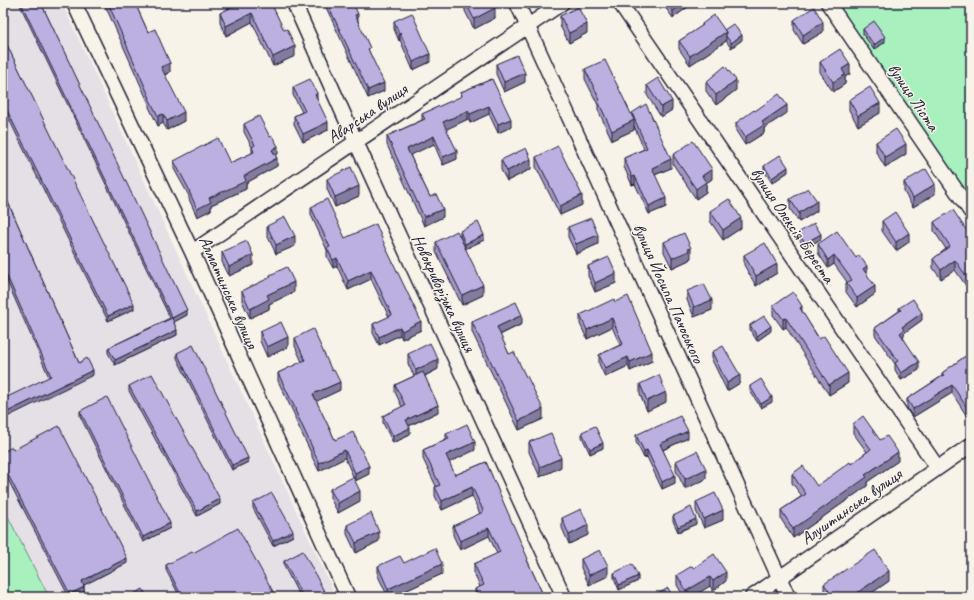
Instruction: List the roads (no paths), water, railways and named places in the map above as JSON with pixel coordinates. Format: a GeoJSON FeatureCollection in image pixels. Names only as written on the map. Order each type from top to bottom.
{"type":"FeatureCollection","features":[{"type":"Feature","properties":{"kind":"street","name":"Алматинська вулиця"},"geometry":{"type":"LineString","coordinates":[[74,3],[192,252],[348,597]]}},
{"type":"Feature","properties":{"kind":"street","name":"Новокриворізька вулиця"},"geometry":{"type":"LineString","coordinates":[[294,3],[564,597]]}},
{"type":"Feature","properties":{"kind":"street","name":"вулиця Йосипа Пачоського"},"geometry":{"type":"LineString","coordinates":[[517,3],[788,597]]}},
{"type":"Feature","properties":{"kind":"street","name":"Аварська вулиця"},"geometry":{"type":"LineString","coordinates":[[192,252],[562,3]]}},
{"type":"Feature","properties":{"kind":"street","name":"вулиця Олексія Береста"},"geometry":{"type":"LineString","coordinates":[[620,3],[937,467]]}},
{"type":"Feature","properties":{"kind":"street","name":"вулиця Ліста"},"geometry":{"type":"LineString","coordinates":[[828,3],[971,212]]}},
{"type":"Feature","properties":{"kind":"street","name":"Алуштинська вулиця"},"geometry":{"type":"LineString","coordinates":[[752,597],[937,467],[971,445]]}}]}
